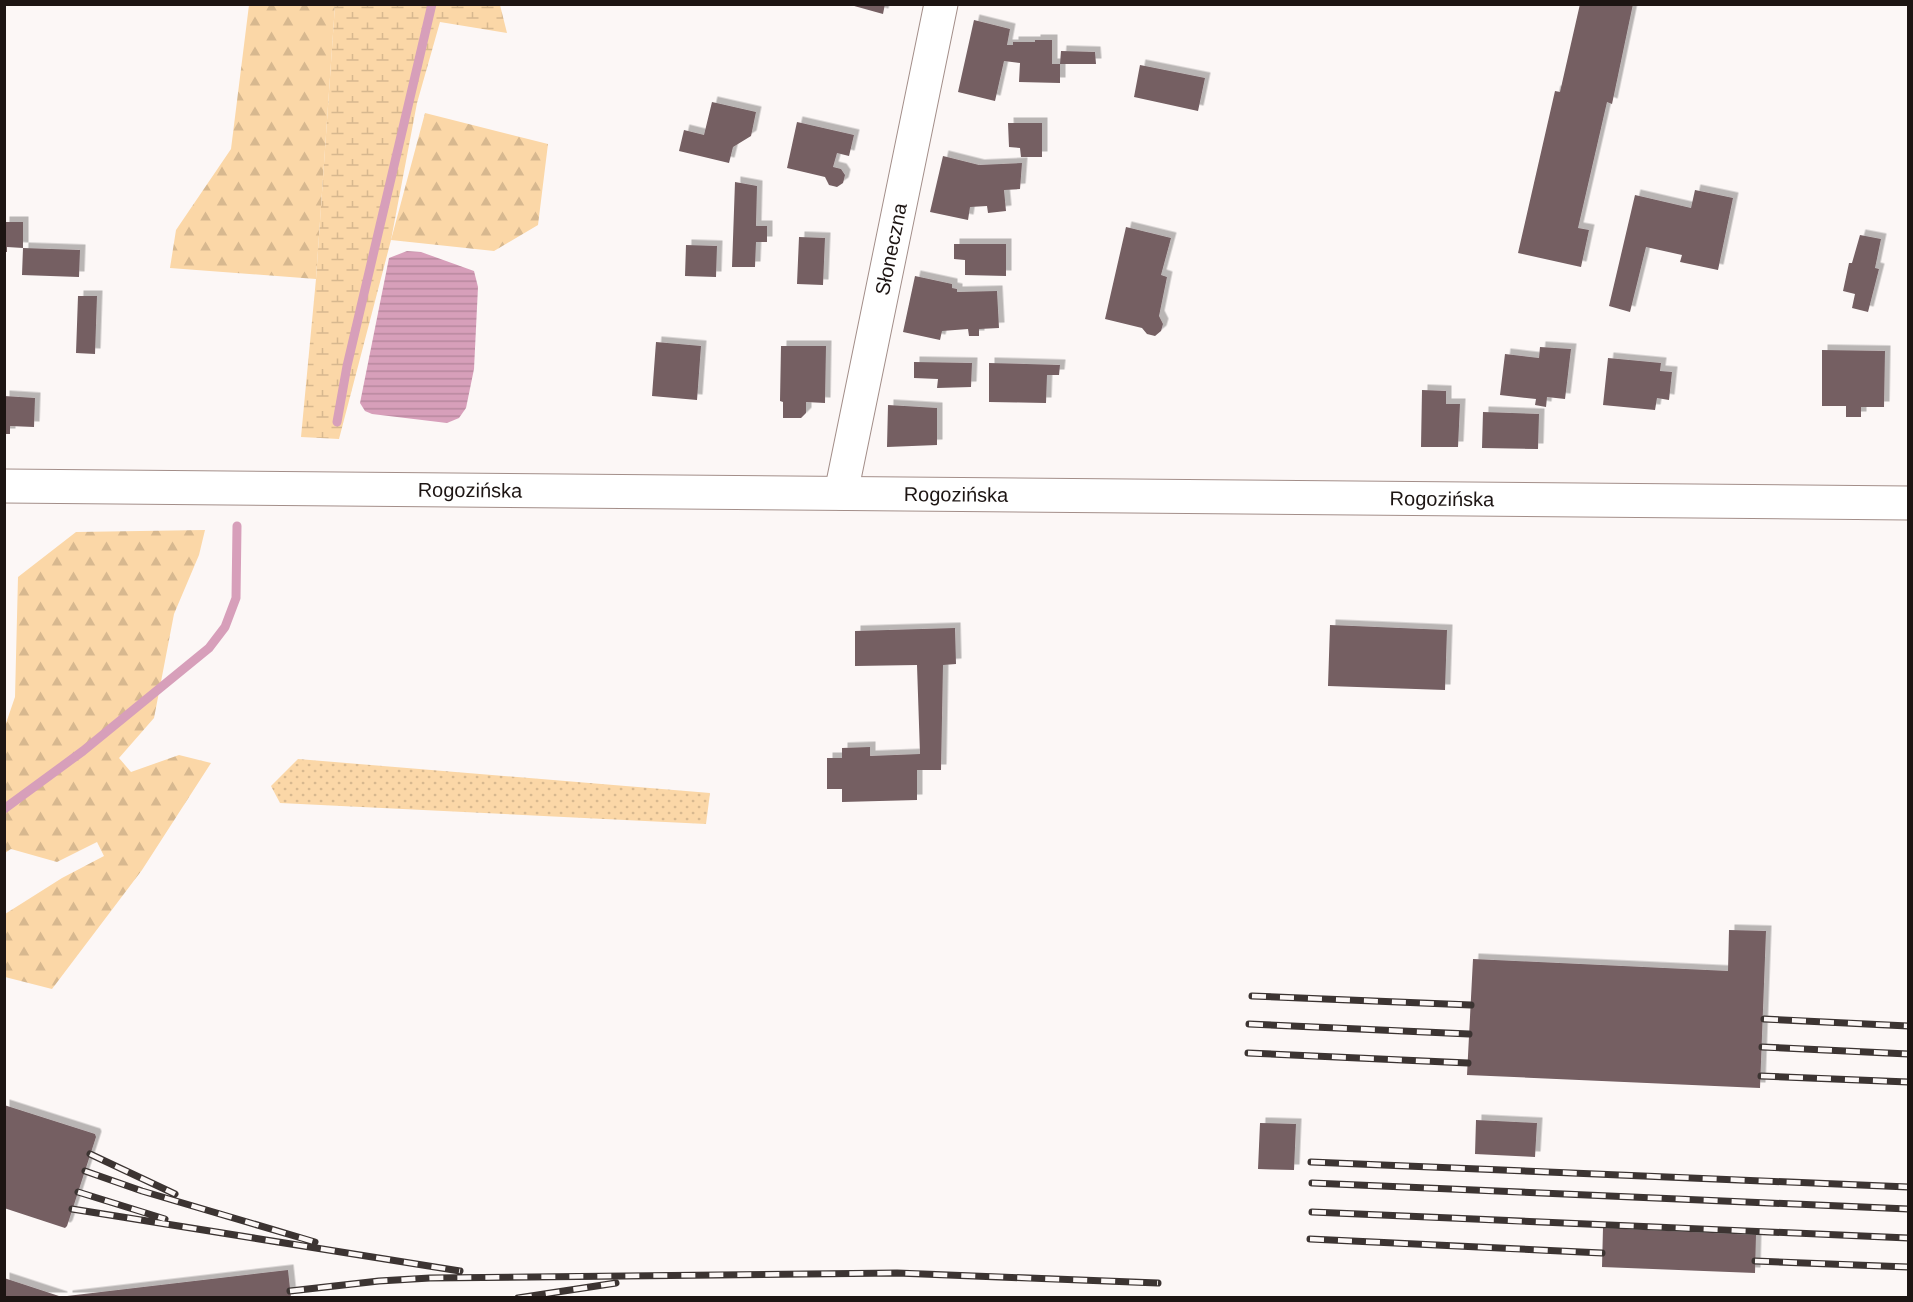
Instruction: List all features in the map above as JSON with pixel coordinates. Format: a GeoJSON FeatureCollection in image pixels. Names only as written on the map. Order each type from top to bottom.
{"type":"FeatureCollection","features":[{"type":"Feature","properties":{"kind":"street","name":"Słoneczna"},"geometry":{"type":"LineString","coordinates":[[841,493],[941,4]]}},
{"type":"Feature","properties":{"kind":"street","name":"Rogozińska"},"geometry":{"type":"LineString","coordinates":[[4,486],[1908,503]]}},
{"type":"Feature","properties":{"kind":"green space"},"geometry":{"type":"Polygon","coordinates":[[[249,5],[335,5],[316,279],[170,268],[176,230],[231,149],[249,5]]]}},
{"type":"Feature","properties":{"kind":"green space"},"geometry":{"type":"Polygon","coordinates":[[[335,5],[500,5],[507,33],[440,22],[417,103],[391,240],[339,439],[301,437],[316,279],[335,5]]]}},
{"type":"Feature","properties":{"kind":"green space"},"geometry":{"type":"Polygon","coordinates":[[[425,113],[548,144],[538,225],[494,251],[391,240],[425,113]]]}},
{"type":"Feature","properties":{"kind":"green space"},"geometry":{"type":"Polygon","coordinates":[[[205,530],[199,555],[174,614],[154,718],[119,758],[131,772],[179,755],[211,763],[142,870],[52,989],[5,977],[5,914],[62,878],[104,856],[97,842],[57,862],[11,849],[5,853],[5,726],[15,697],[18,577],[76,532],[205,530]]]}},
{"type":"Feature","properties":{"kind":"green space"},"geometry":{"type":"Polygon","coordinates":[[[298,759],[710,793],[706,824],[280,803],[271,786],[298,759]]]}},
{"type":"Feature","properties":{"kind":"shaded area"},"geometry":{"type":"Polygon","coordinates":[[[407,251],[421,252],[474,271],[478,287],[474,369],[466,408],[459,418],[447,423],[372,414],[365,411],[360,403],[389,258],[407,251]]]}},
{"type":"Feature","properties":{"kind":"building"},"geometry":{"type":"Polygon","coordinates":[[[847,4],[885,4],[883,14],[847,4]]]}},
{"type":"Feature","properties":{"kind":"building"},"geometry":{"type":"Polygon","coordinates":[[[1580,4],[1633,4],[1612,104],[1607,102],[1578,228],[1589,230],[1581,267],[1518,253],[1555,91],[1560,92],[1580,4]]]}},
{"type":"Feature","properties":{"kind":"building"},"geometry":{"type":"Polygon","coordinates":[[[974,20],[1010,29],[1007,45],[1013,45],[1013,42],[1052,40],[1052,64],[1060,64],[1060,83],[1019,82],[1020,63],[1004,61],[995,101],[958,92],[974,20]]]}},
{"type":"Feature","properties":{"kind":"building"},"geometry":{"type":"Polygon","coordinates":[[[1061,51],[1095,52],[1096,64],[1060,64],[1061,51]]]}},
{"type":"Feature","properties":{"kind":"building"},"geometry":{"type":"Polygon","coordinates":[[[1140,65],[1205,78],[1198,111],[1134,97],[1140,65]]]}},
{"type":"Feature","properties":{"kind":"building"},"geometry":{"type":"Polygon","coordinates":[[[712,102],[756,112],[751,136],[733,147],[729,163],[679,151],[684,130],[704,135],[712,102]]]}},
{"type":"Feature","properties":{"kind":"building"},"geometry":{"type":"Polygon","coordinates":[[[797,122],[854,135],[849,156],[837,153],[833,167],[841,169],[845,175],[843,183],[837,187],[829,185],[825,177],[787,168],[797,122]]]}},
{"type":"Feature","properties":{"kind":"building"},"geometry":{"type":"Polygon","coordinates":[[[1008,123],[1042,123],[1042,157],[1021,157],[1020,148],[1009,147],[1008,123]]]}},
{"type":"Feature","properties":{"kind":"building"},"geometry":{"type":"Polygon","coordinates":[[[943,156],[979,165],[1022,163],[1020,189],[1004,190],[1006,211],[988,213],[987,206],[970,207],[968,220],[930,212],[943,156]]]}},
{"type":"Feature","properties":{"kind":"building"},"geometry":{"type":"Polygon","coordinates":[[[735,182],[757,186],[756,226],[767,226],[767,242],[756,242],[755,267],[732,267],[735,182]]]}},
{"type":"Feature","properties":{"kind":"building"},"geometry":{"type":"Polygon","coordinates":[[[1695,190],[1733,198],[1718,270],[1680,262],[1682,255],[1646,247],[1630,312],[1609,306],[1635,195],[1691,208],[1695,190]]]}},
{"type":"Feature","properties":{"kind":"building"},"geometry":{"type":"Polygon","coordinates":[[[4,222],[23,222],[23,248],[7,247],[7,252],[4,252],[4,222]]]}},
{"type":"Feature","properties":{"kind":"building"},"geometry":{"type":"Polygon","coordinates":[[[1126,227],[1171,238],[1161,275],[1167,277],[1159,316],[1163,324],[1161,331],[1155,336],[1147,334],[1142,328],[1105,319],[1126,227]]]}},
{"type":"Feature","properties":{"kind":"building"},"geometry":{"type":"Polygon","coordinates":[[[1860,235],[1881,239],[1875,268],[1879,269],[1868,312],[1852,308],[1855,294],[1843,291],[1849,263],[1852,263],[1860,235]]]}},
{"type":"Feature","properties":{"kind":"building"},"geometry":{"type":"Polygon","coordinates":[[[799,237],[825,238],[823,285],[797,284],[799,237]]]}},
{"type":"Feature","properties":{"kind":"building"},"geometry":{"type":"Polygon","coordinates":[[[954,244],[1006,244],[1006,276],[965,275],[965,260],[954,259],[954,244]]]}},
{"type":"Feature","properties":{"kind":"building"},"geometry":{"type":"Polygon","coordinates":[[[686,245],[717,246],[716,277],[685,276],[686,245]]]}},
{"type":"Feature","properties":{"kind":"building"},"geometry":{"type":"Polygon","coordinates":[[[23,248],[80,250],[79,277],[22,275],[23,248]]]}},
{"type":"Feature","properties":{"kind":"building"},"geometry":{"type":"Polygon","coordinates":[[[915,276],[952,284],[952,288],[957,289],[957,292],[997,291],[999,328],[979,329],[979,336],[969,336],[968,329],[942,331],[940,340],[903,332],[915,276]]]}},
{"type":"Feature","properties":{"kind":"building"},"geometry":{"type":"Polygon","coordinates":[[[78,296],[97,296],[95,354],[76,353],[78,296]]]}},
{"type":"Feature","properties":{"kind":"building"},"geometry":{"type":"Polygon","coordinates":[[[656,342],[701,346],[697,400],[652,396],[656,342]]]}},
{"type":"Feature","properties":{"kind":"building"},"geometry":{"type":"Polygon","coordinates":[[[781,346],[826,346],[825,403],[806,402],[806,413],[801,418],[783,418],[783,402],[780,401],[781,346]]]}},
{"type":"Feature","properties":{"kind":"building"},"geometry":{"type":"Polygon","coordinates":[[[1540,347],[1571,349],[1565,399],[1547,397],[1546,407],[1535,405],[1536,399],[1500,395],[1505,354],[1539,358],[1540,347]]]}},
{"type":"Feature","properties":{"kind":"building"},"geometry":{"type":"Polygon","coordinates":[[[1822,350],[1885,351],[1884,407],[1861,407],[1861,417],[1846,417],[1846,406],[1822,406],[1822,350]]]}},
{"type":"Feature","properties":{"kind":"building"},"geometry":{"type":"Polygon","coordinates":[[[1608,358],[1661,363],[1660,371],[1672,372],[1669,400],[1657,398],[1655,410],[1603,405],[1608,358]]]}},
{"type":"Feature","properties":{"kind":"building"},"geometry":{"type":"Polygon","coordinates":[[[914,362],[972,363],[971,387],[937,388],[938,379],[914,378],[914,362]]]}},
{"type":"Feature","properties":{"kind":"building"},"geometry":{"type":"Polygon","coordinates":[[[989,363],[1060,365],[1059,375],[1047,375],[1046,403],[989,402],[989,363]]]}},
{"type":"Feature","properties":{"kind":"building"},"geometry":{"type":"Polygon","coordinates":[[[1422,390],[1446,391],[1446,404],[1460,404],[1458,447],[1421,447],[1422,390]]]}},
{"type":"Feature","properties":{"kind":"building"},"geometry":{"type":"Polygon","coordinates":[[[4,396],[35,398],[34,427],[10,426],[10,434],[4,434],[4,396]]]}},
{"type":"Feature","properties":{"kind":"building"},"geometry":{"type":"Polygon","coordinates":[[[888,405],[937,408],[937,445],[887,447],[888,405]]]}},
{"type":"Feature","properties":{"kind":"building"},"geometry":{"type":"Polygon","coordinates":[[[1483,412],[1539,414],[1538,449],[1482,448],[1483,412]]]}},
{"type":"Feature","properties":{"kind":"building"},"geometry":{"type":"Polygon","coordinates":[[[1330,625],[1447,630],[1445,690],[1328,686],[1330,625]]]}},
{"type":"Feature","properties":{"kind":"building"},"geometry":{"type":"Polygon","coordinates":[[[955,628],[956,664],[943,665],[941,770],[917,770],[917,800],[842,802],[842,789],[827,789],[827,758],[842,758],[842,748],[870,747],[870,756],[920,754],[917,665],[855,666],[855,631],[955,628]]]}},
{"type":"Feature","properties":{"kind":"building"},"geometry":{"type":"Polygon","coordinates":[[[1729,930],[1766,931],[1760,1088],[1467,1075],[1473,959],[1728,971],[1729,930]]]}},
{"type":"Feature","properties":{"kind":"building"},"geometry":{"type":"Polygon","coordinates":[[[4,1105],[95,1134],[96,1137],[65,1228],[4,1208],[4,1105]]]}},
{"type":"Feature","properties":{"kind":"building"},"geometry":{"type":"Polygon","coordinates":[[[1476,1120],[1537,1123],[1535,1157],[1475,1154],[1476,1120]]]}},
{"type":"Feature","properties":{"kind":"building"},"geometry":{"type":"Polygon","coordinates":[[[1260,1123],[1296,1124],[1294,1170],[1258,1169],[1260,1123]]]}},
{"type":"Feature","properties":{"kind":"building"},"geometry":{"type":"Polygon","coordinates":[[[1603,1228],[1756,1235],[1755,1273],[1602,1267],[1603,1228]]]}},
{"type":"Feature","properties":{"kind":"building"},"geometry":{"type":"Polygon","coordinates":[[[288,1270],[291,1298],[67,1298],[67,1296],[288,1270]]]}},
{"type":"Feature","properties":{"kind":"building"},"geometry":{"type":"Polygon","coordinates":[[[4,1278],[62,1297],[62,1298],[4,1298],[4,1278]]]}},
{"type":"Feature","properties":{"kind":"waterway"},"geometry":{"type":"LineString","coordinates":[[337,422],[347,366],[432,4]]}},
{"type":"Feature","properties":{"kind":"waterway"},"geometry":{"type":"LineString","coordinates":[[4,809],[83,751],[209,648],[225,627],[236,598],[237,526]]}},
{"type":"Feature","properties":{"kind":"railway"},"geometry":{"type":"LineString","coordinates":[[1252,996],[1471,1005]]}},
{"type":"Feature","properties":{"kind":"railway"},"geometry":{"type":"LineString","coordinates":[[1764,1019],[1908,1026]]}},
{"type":"Feature","properties":{"kind":"railway"},"geometry":{"type":"LineString","coordinates":[[1249,1024],[1469,1034]]}},
{"type":"Feature","properties":{"kind":"railway"},"geometry":{"type":"LineString","coordinates":[[1762,1047],[1908,1054]]}},
{"type":"Feature","properties":{"kind":"railway"},"geometry":{"type":"LineString","coordinates":[[1248,1053],[1468,1063]]}},
{"type":"Feature","properties":{"kind":"railway"},"geometry":{"type":"LineString","coordinates":[[1761,1076],[1908,1082]]}},
{"type":"Feature","properties":{"kind":"railway"},"geometry":{"type":"LineString","coordinates":[[90,1154],[175,1194]]}},
{"type":"Feature","properties":{"kind":"railway"},"geometry":{"type":"LineString","coordinates":[[1311,1162],[1908,1187]]}},
{"type":"Feature","properties":{"kind":"railway"},"geometry":{"type":"LineString","coordinates":[[85,1171],[142,1191],[315,1242]]}},
{"type":"Feature","properties":{"kind":"railway"},"geometry":{"type":"LineString","coordinates":[[1312,1183],[1908,1209]]}},
{"type":"Feature","properties":{"kind":"railway"},"geometry":{"type":"LineString","coordinates":[[78,1192],[165,1219]]}},
{"type":"Feature","properties":{"kind":"railway"},"geometry":{"type":"LineString","coordinates":[[72,1209],[460,1271]]}},
{"type":"Feature","properties":{"kind":"railway"},"geometry":{"type":"LineString","coordinates":[[1312,1212],[1908,1238]]}},
{"type":"Feature","properties":{"kind":"railway"},"geometry":{"type":"LineString","coordinates":[[1310,1239],[1602,1253]]}},
{"type":"Feature","properties":{"kind":"railway"},"geometry":{"type":"LineString","coordinates":[[1755,1261],[1908,1267]]}},
{"type":"Feature","properties":{"kind":"railway"},"geometry":{"type":"LineString","coordinates":[[290,1291],[430,1278],[897,1273],[1158,1283]]}},
{"type":"Feature","properties":{"kind":"railway"},"geometry":{"type":"LineString","coordinates":[[518,1298],[616,1283]]}}]}
